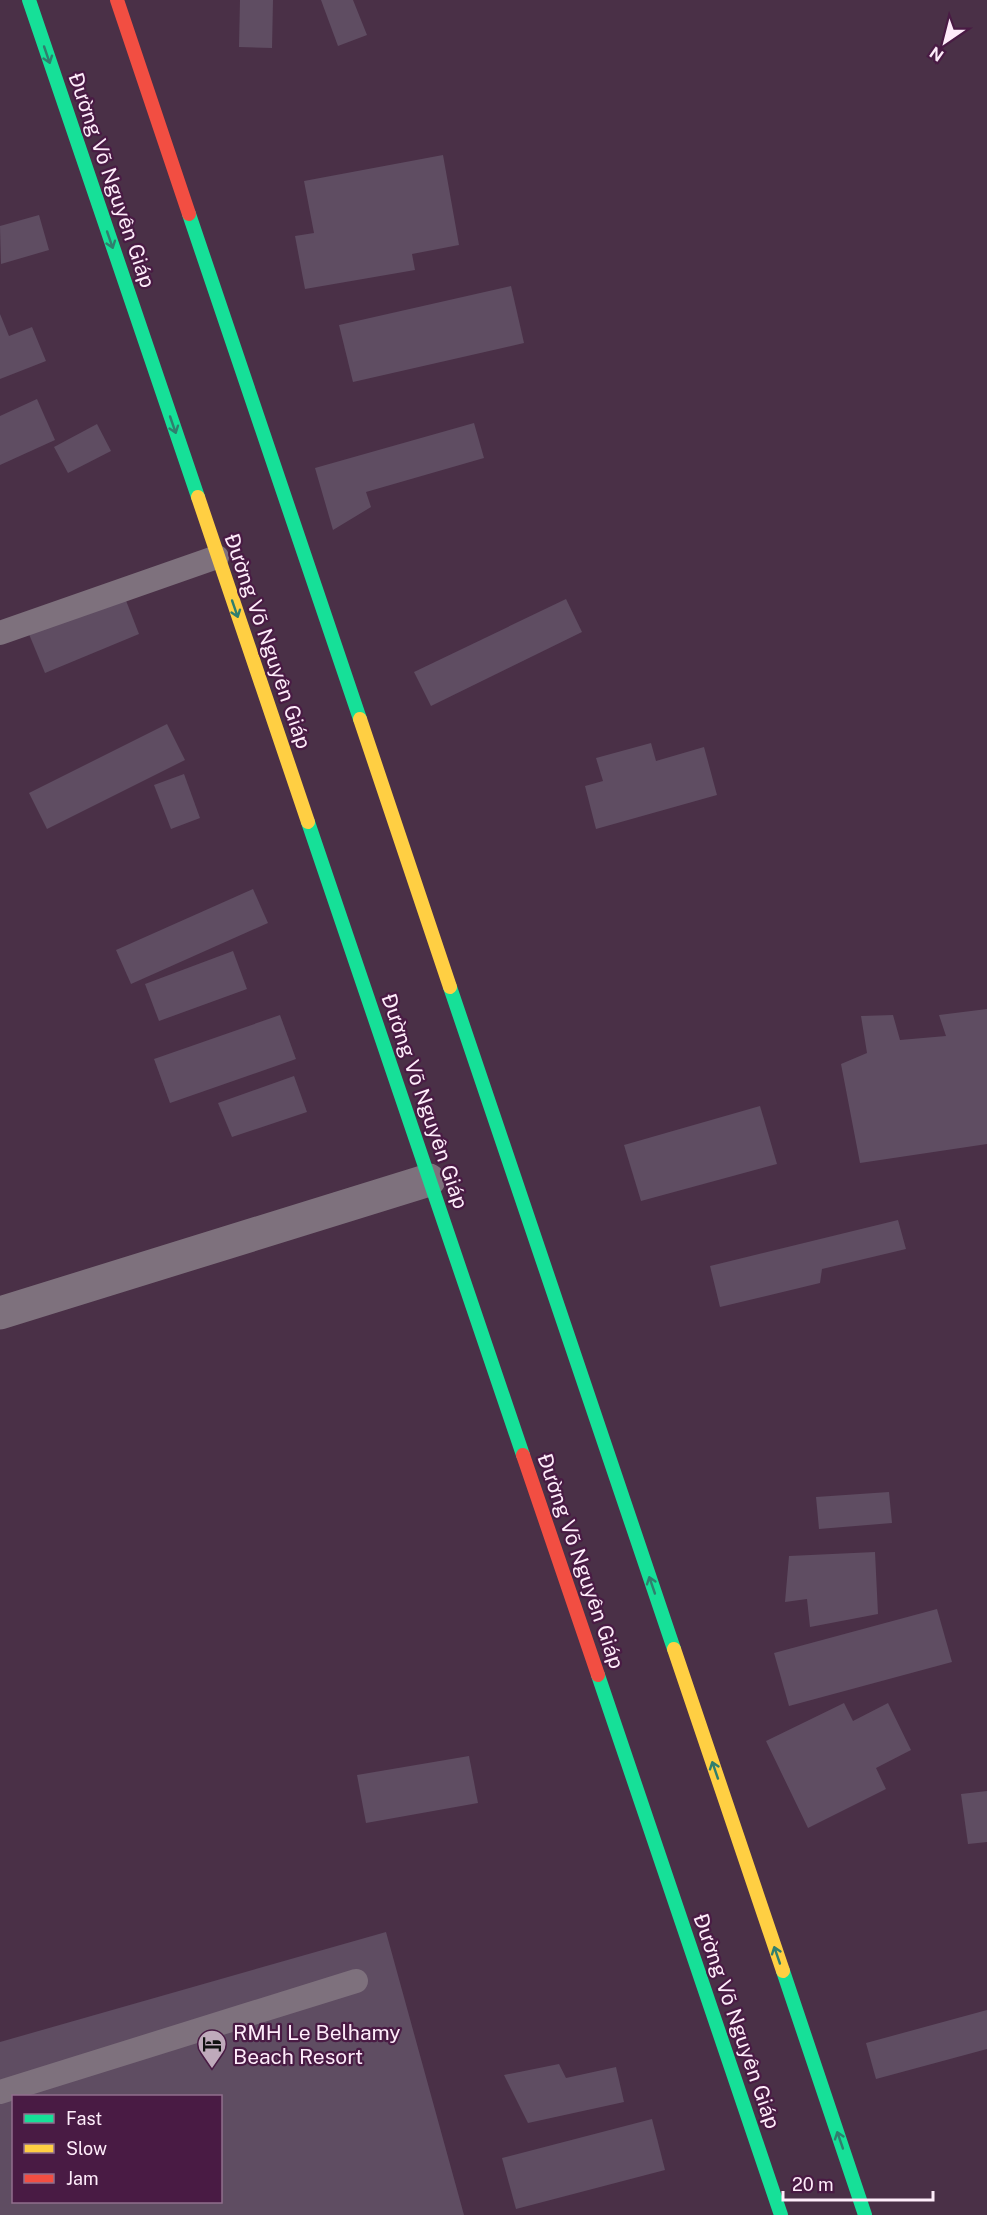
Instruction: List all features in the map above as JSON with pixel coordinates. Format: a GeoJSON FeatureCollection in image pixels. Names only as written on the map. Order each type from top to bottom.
{"type":"FeatureCollection","features":[{"type":"Feature","properties":{"kind":"main road","name":"Đường Võ Nguyên Giáp"},"geometry":{"type":"LineString","coordinates":[[28,0],[781,2215]]}},
{"type":"Feature","properties":{"kind":"main road"},"geometry":{"type":"LineString","coordinates":[[117,0],[865,2215]]}},
{"type":"Feature","properties":{"kind":"street"},"geometry":{"type":"LineString","coordinates":[[0,1313],[429,1180]]}},
{"type":"Feature","properties":{"kind":"lane"},"geometry":{"type":"LineString","coordinates":[[0,633],[217,557]]}},
{"type":"Feature","properties":{"kind":"lane"},"geometry":{"type":"LineString","coordinates":[[0,2092],[356,1981]]}},
{"type":"Feature","properties":{"kind":"building"},"geometry":{"type":"Polygon","coordinates":[[[240,0],[273,0],[272,48],[239,47],[240,0]]]}},
{"type":"Feature","properties":{"kind":"building"},"geometry":{"type":"Polygon","coordinates":[[[321,0],[353,0],[367,35],[338,46],[321,0]]]}},
{"type":"Feature","properties":{"kind":"building"},"geometry":{"type":"Polygon","coordinates":[[[443,155],[459,245],[412,254],[415,270],[305,289],[295,236],[314,233],[304,181],[443,155]]]}},
{"type":"Feature","properties":{"kind":"building"},"geometry":{"type":"Polygon","coordinates":[[[39,215],[49,250],[1,264],[0,226],[39,215]]]}},
{"type":"Feature","properties":{"kind":"building"},"geometry":{"type":"Polygon","coordinates":[[[511,286],[524,343],[353,382],[339,325],[511,286]]]}},
{"type":"Feature","properties":{"kind":"building"},"geometry":{"type":"Polygon","coordinates":[[[0,314],[9,336],[32,327],[46,361],[0,379],[0,314]]]}},
{"type":"Feature","properties":{"kind":"building"},"geometry":{"type":"Polygon","coordinates":[[[37,399],[55,440],[0,465],[0,416],[37,399]]]}},
{"type":"Feature","properties":{"kind":"building"},"geometry":{"type":"Polygon","coordinates":[[[474,423],[484,458],[366,492],[371,507],[333,530],[315,468],[474,423]]]}},
{"type":"Feature","properties":{"kind":"building"},"geometry":{"type":"Polygon","coordinates":[[[97,424],[111,451],[68,473],[54,447],[97,424]]]}},
{"type":"Feature","properties":{"kind":"building"},"geometry":{"type":"Polygon","coordinates":[[[125,598],[139,634],[45,673],[24,622],[125,598]]]}},
{"type":"Feature","properties":{"kind":"building"},"geometry":{"type":"Polygon","coordinates":[[[566,599],[582,632],[431,706],[414,672],[566,599]]]}},
{"type":"Feature","properties":{"kind":"building"},"geometry":{"type":"Polygon","coordinates":[[[167,724],[185,760],[47,829],[29,793],[167,724]]]}},
{"type":"Feature","properties":{"kind":"building"},"geometry":{"type":"Polygon","coordinates":[[[651,743],[656,761],[704,747],[717,795],[596,829],[585,786],[603,781],[596,758],[651,743]]]}},
{"type":"Feature","properties":{"kind":"building"},"geometry":{"type":"Polygon","coordinates":[[[184,774],[200,818],[171,829],[154,785],[184,774]]]}},
{"type":"Feature","properties":{"kind":"building"},"geometry":{"type":"Polygon","coordinates":[[[253,889],[268,923],[131,984],[116,950],[253,889]]]}},
{"type":"Feature","properties":{"kind":"building"},"geometry":{"type":"Polygon","coordinates":[[[233,951],[247,989],[159,1021],[145,984],[233,951]]]}},
{"type":"Feature","properties":{"kind":"building"},"geometry":{"type":"Polygon","coordinates":[[[987,1009],[987,1144],[860,1163],[841,1064],[867,1053],[861,1016],[893,1015],[900,1040],[946,1036],[939,1015],[987,1009]]]}},
{"type":"Feature","properties":{"kind":"building"},"geometry":{"type":"Polygon","coordinates":[[[280,1015],[296,1059],[170,1103],[154,1059],[280,1015]]]}},
{"type":"Feature","properties":{"kind":"building"},"geometry":{"type":"Polygon","coordinates":[[[294,1076],[307,1112],[232,1137],[218,1103],[294,1076]]]}},
{"type":"Feature","properties":{"kind":"building"},"geometry":{"type":"Polygon","coordinates":[[[760,1106],[777,1164],[641,1201],[624,1145],[760,1106]]]}},
{"type":"Feature","properties":{"kind":"building"},"geometry":{"type":"Polygon","coordinates":[[[898,1220],[906,1249],[822,1269],[820,1283],[720,1307],[710,1266],[898,1220]]]}},
{"type":"Feature","properties":{"kind":"building"},"geometry":{"type":"Polygon","coordinates":[[[889,1492],[892,1523],[819,1529],[816,1497],[889,1492]]]}},
{"type":"Feature","properties":{"kind":"building"},"geometry":{"type":"Polygon","coordinates":[[[875,1552],[878,1614],[810,1627],[807,1599],[785,1602],[789,1556],[875,1552]]]}},
{"type":"Feature","properties":{"kind":"building"},"geometry":{"type":"Polygon","coordinates":[[[937,1609],[952,1662],[789,1706],[774,1653],[937,1609]]]}},
{"type":"Feature","properties":{"kind":"building"},"geometry":{"type":"Polygon","coordinates":[[[844,1703],[853,1721],[888,1703],[911,1750],[876,1768],[886,1789],[808,1828],[766,1741],[844,1703]]]}},
{"type":"Feature","properties":{"kind":"building"},"geometry":{"type":"Polygon","coordinates":[[[469,1756],[478,1803],[366,1823],[357,1775],[469,1756]]]}},
{"type":"Feature","properties":{"kind":"building"},"geometry":{"type":"Polygon","coordinates":[[[987,1791],[987,1842],[968,1844],[961,1794],[987,1791]]]}},
{"type":"Feature","properties":{"kind":"building","name":"RMH Le Belhamy Beach Resort"},"geometry":{"type":"Polygon","coordinates":[[[386,1932],[464,2215],[0,2215],[0,2042],[386,1932]]]}},
{"type":"Feature","properties":{"kind":"building"},"geometry":{"type":"Polygon","coordinates":[[[987,2010],[987,2049],[876,2079],[866,2043],[987,2010]]]}},
{"type":"Feature","properties":{"kind":"building"},"geometry":{"type":"Polygon","coordinates":[[[559,2064],[566,2078],[616,2067],[624,2102],[528,2123],[504,2075],[559,2064]]]}},
{"type":"Feature","properties":{"kind":"building"},"geometry":{"type":"Polygon","coordinates":[[[652,2119],[665,2170],[516,2209],[502,2158],[652,2119]]]}},
{"type":"Feature","properties":{"kind":"traffic: fast"},"geometry":{"type":"LineString","coordinates":[[29,0],[198,497]]}},
{"type":"Feature","properties":{"kind":"traffic: fast"},"geometry":{"type":"LineString","coordinates":[[189,214],[360,719]]}},
{"type":"Feature","properties":{"kind":"traffic: fast"},"geometry":{"type":"LineString","coordinates":[[308,822],[523,1455]]}},
{"type":"Feature","properties":{"kind":"traffic: fast"},"geometry":{"type":"LineString","coordinates":[[450,987],[674,1649]]}},
{"type":"Feature","properties":{"kind":"traffic: fast"},"geometry":{"type":"LineString","coordinates":[[598,1675],[781,2215]]}},
{"type":"Feature","properties":{"kind":"traffic: fast"},"geometry":{"type":"LineString","coordinates":[[783,1971],[865,2215]]}},
{"type":"Feature","properties":{"kind":"traffic: slow"},"geometry":{"type":"LineString","coordinates":[[198,497],[308,822]]}},
{"type":"Feature","properties":{"kind":"traffic: slow"},"geometry":{"type":"LineString","coordinates":[[360,719],[450,987]]}},
{"type":"Feature","properties":{"kind":"traffic: slow"},"geometry":{"type":"LineString","coordinates":[[674,1649],[783,1971]]}},
{"type":"Feature","properties":{"kind":"traffic: jam"},"geometry":{"type":"LineString","coordinates":[[117,0],[189,214]]}},
{"type":"Feature","properties":{"kind":"traffic: jam"},"geometry":{"type":"LineString","coordinates":[[523,1455],[598,1675]]}},
{"type":"Feature","properties":{"kind":"place","name":"RMH Le Belhamy Beach Resort"},"geometry":{"type":"Point","coordinates":[212,2070]}}]}
